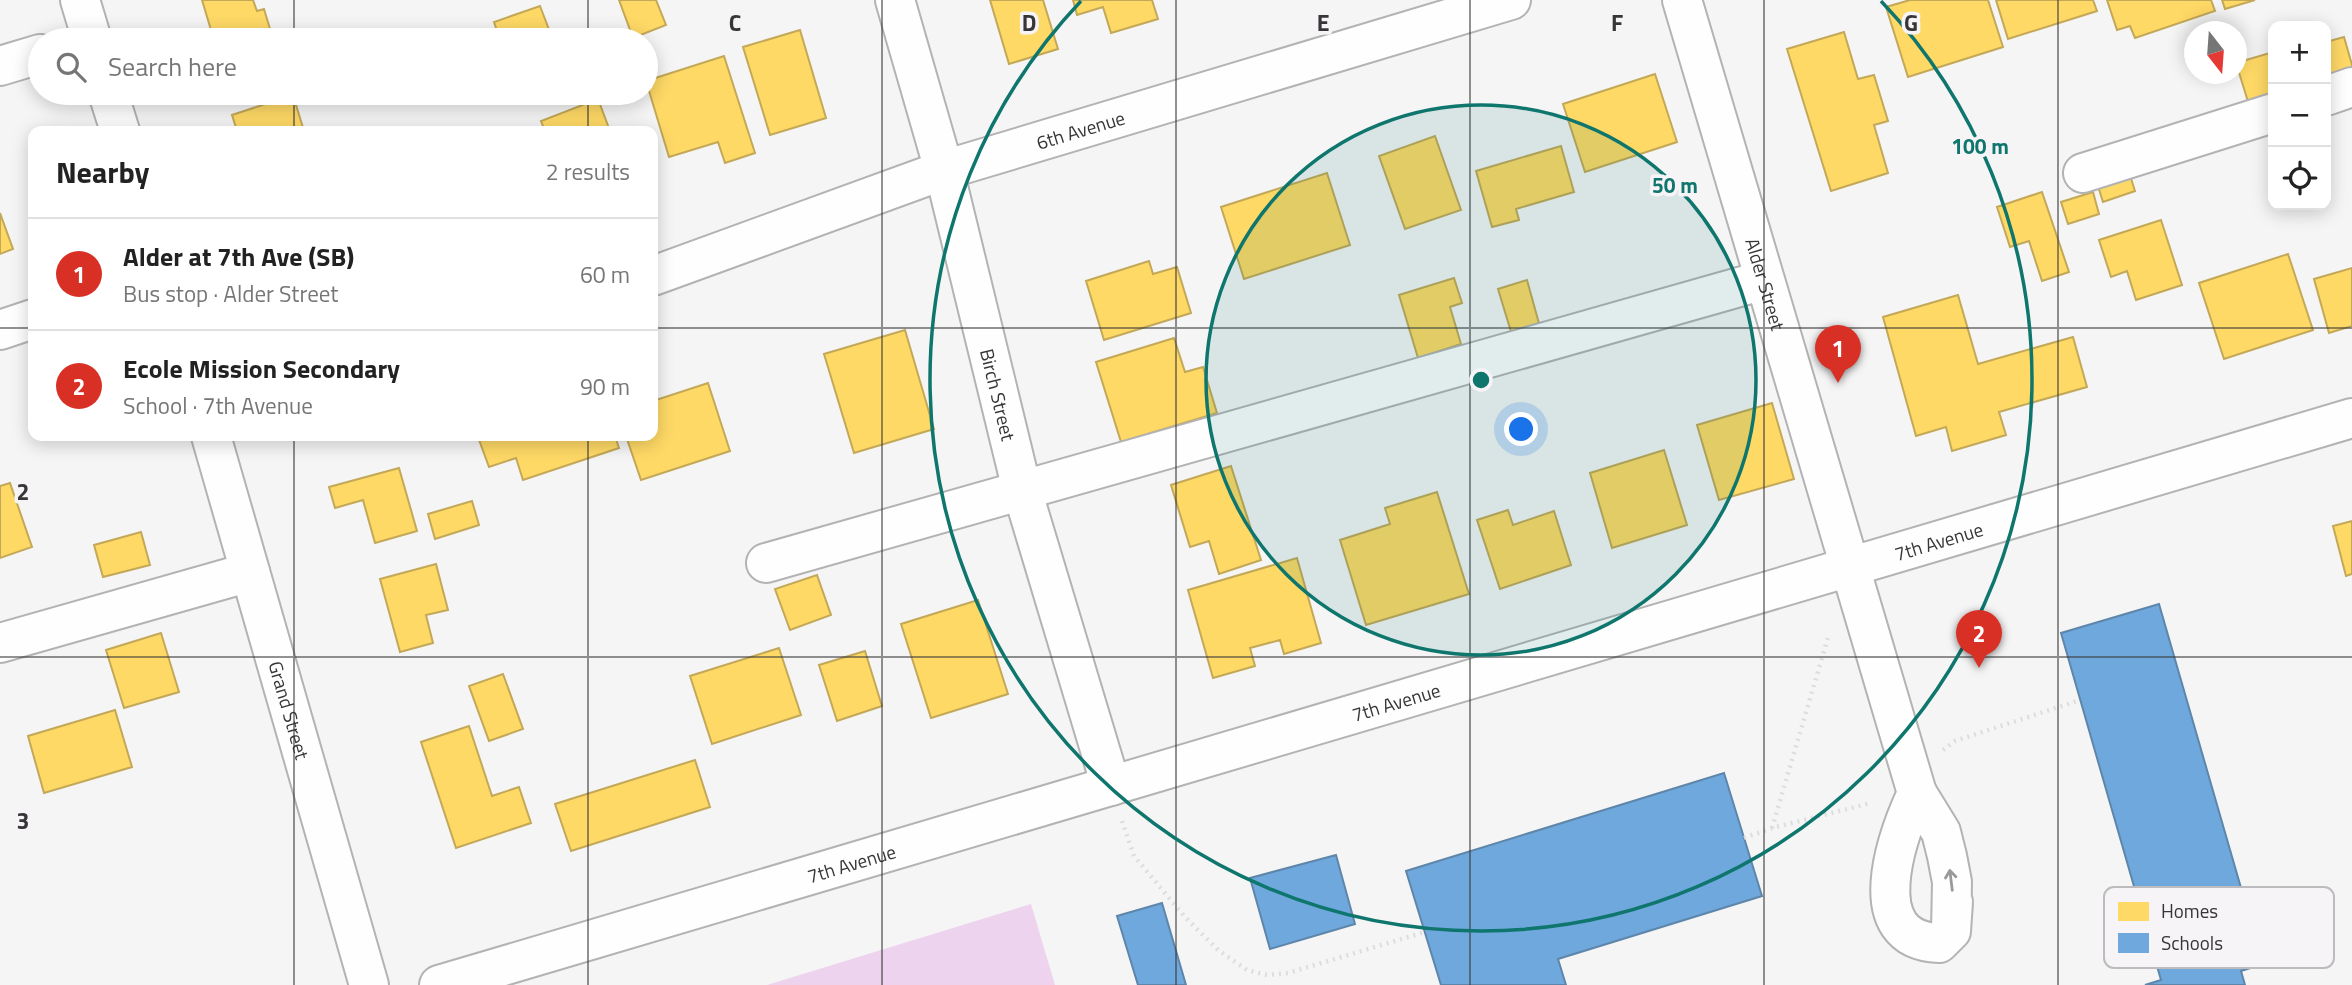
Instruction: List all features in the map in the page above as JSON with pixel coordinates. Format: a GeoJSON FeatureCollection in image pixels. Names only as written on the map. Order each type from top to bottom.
{"type":"FeatureCollection","features":[{"type":"Feature","properties":{"kind":"street"},"geometry":{"type":"LineString","coordinates":[[80,0],[87,28]]}},
{"type":"Feature","properties":{"kind":"street","name":"Birch Street"},"geometry":{"type":"LineString","coordinates":[[895,0],[944,170],[1022,490],[1111,786]]}},
{"type":"Feature","properties":{"kind":"street","name":"6th Avenue"},"geometry":{"type":"LineString","coordinates":[[658,274],[944,170],[1511,0]]}},
{"type":"Feature","properties":{"kind":"street","name":"Alder Street"},"geometry":{"type":"LineString","coordinates":[[1682,0],[1917,793]]}},
{"type":"Feature","properties":{"kind":"street"},"geometry":{"type":"LineString","coordinates":[[0,66],[28,58]]}},
{"type":"Feature","properties":{"kind":"street"},"geometry":{"type":"LineString","coordinates":[[2331,94],[2352,88]]}},
{"type":"Feature","properties":{"kind":"street"},"geometry":{"type":"LineString","coordinates":[[112,105],[118,126]]}},
{"type":"Feature","properties":{"kind":"street"},"geometry":{"type":"LineString","coordinates":[[2083,173],[2268,115]]}},
{"type":"Feature","properties":{"kind":"street"},"geometry":{"type":"LineString","coordinates":[[766,562],[1764,280]]}},
{"type":"Feature","properties":{"kind":"street"},"geometry":{"type":"LineString","coordinates":[[0,330],[28,321]]}},
{"type":"Feature","properties":{"kind":"street","name":"7th Avenue"},"geometry":{"type":"LineString","coordinates":[[439,985],[2352,418]]}},
{"type":"Feature","properties":{"kind":"street","name":"Grand Street"},"geometry":{"type":"LineString","coordinates":[[213,441],[369,985]]}},
{"type":"Feature","properties":{"kind":"street"},"geometry":{"type":"LineString","coordinates":[[0,643],[250,572]]}},
{"type":"Feature","properties":{"kind":"path"},"geometry":{"type":"LineString","coordinates":[[1773,828],[1829,634],[1866,623]]}},
{"type":"Feature","properties":{"kind":"path"},"geometry":{"type":"LineString","coordinates":[[1940,752],[1955,741],[2080,700]]}},
{"type":"Feature","properties":{"kind":"path"},"geometry":{"type":"LineString","coordinates":[[1111,786],[1134,856],[1185,917],[1218,950],[1247,970],[1267,975],[1288,973],[1425,932]]}},
{"type":"Feature","properties":{"kind":"path"},"geometry":{"type":"LineString","coordinates":[[1744,838],[1873,802]]}},
{"type":"Feature","properties":{"kind":"shaded area"},"geometry":{"type":"Polygon","coordinates":[[[1031,904],[1055,985],[767,985],[1031,904]]]}},
{"type":"Feature","properties":{"kind":"building: Homes"},"geometry":{"type":"Polygon","coordinates":[[[202,0],[253,0],[257,11],[264,9],[270,28],[210,28],[202,0]]]}},
{"type":"Feature","properties":{"kind":"building: Homes"},"geometry":{"type":"Polygon","coordinates":[[[619,0],[656,0],[666,25],[658,28],[629,28],[619,0]]]}},
{"type":"Feature","properties":{"kind":"building: Homes"},"geometry":{"type":"Polygon","coordinates":[[[990,0],[1043,0],[1058,49],[1009,64],[990,0]]]}},
{"type":"Feature","properties":{"kind":"building: Homes"},"geometry":{"type":"Polygon","coordinates":[[[1073,0],[1152,0],[1158,19],[1111,33],[1103,7],[1077,15],[1073,0]]]}},
{"type":"Feature","properties":{"kind":"building: Homes"},"geometry":{"type":"Polygon","coordinates":[[[1910,0],[1988,0],[2003,47],[1908,77],[1886,7],[1910,0]]]}},
{"type":"Feature","properties":{"kind":"building: Homes"},"geometry":{"type":"Polygon","coordinates":[[[1996,0],[2093,0],[2097,11],[2008,39],[1996,0]]]}},
{"type":"Feature","properties":{"kind":"building: Homes"},"geometry":{"type":"Polygon","coordinates":[[[2107,0],[2211,0],[2215,11],[2135,38],[2130,26],[2117,30],[2107,0]]]}},
{"type":"Feature","properties":{"kind":"building: Homes"},"geometry":{"type":"Polygon","coordinates":[[[2222,0],[2255,0],[2225,9],[2222,0]]]}},
{"type":"Feature","properties":{"kind":"building: Homes"},"geometry":{"type":"Polygon","coordinates":[[[540,6],[548,28],[496,28],[494,22],[540,6]]]}},
{"type":"Feature","properties":{"kind":"building: Homes"},"geometry":{"type":"Polygon","coordinates":[[[800,30],[826,118],[770,135],[743,47],[800,30]]]}},
{"type":"Feature","properties":{"kind":"building: Homes"},"geometry":{"type":"Polygon","coordinates":[[[1844,32],[1858,79],[1874,75],[1888,121],[1874,125],[1888,173],[1831,191],[1787,49],[1844,32]]]}},
{"type":"Feature","properties":{"kind":"building: Homes"},"geometry":{"type":"Polygon","coordinates":[[[2344,37],[2352,65],[2352,76],[2331,82],[2331,41],[2344,37]]]}},
{"type":"Feature","properties":{"kind":"building: Homes"},"geometry":{"type":"Polygon","coordinates":[[[2268,53],[2268,103],[2250,108],[2243,84],[2247,84],[2247,60],[2268,53]]]}},
{"type":"Feature","properties":{"kind":"building: Homes"},"geometry":{"type":"Polygon","coordinates":[[[724,56],[755,153],[725,163],[718,142],[669,157],[653,105],[658,105],[658,77],[724,56]]]}},
{"type":"Feature","properties":{"kind":"building: Homes"},"geometry":{"type":"Polygon","coordinates":[[[1655,74],[1677,142],[1585,172],[1563,104],[1655,74]]]}},
{"type":"Feature","properties":{"kind":"building: Homes"},"geometry":{"type":"Polygon","coordinates":[[[262,105],[296,105],[302,126],[235,126],[232,115],[262,105]]]}},
{"type":"Feature","properties":{"kind":"building: Homes"},"geometry":{"type":"Polygon","coordinates":[[[582,105],[600,105],[608,126],[543,126],[541,121],[582,105]]]}},
{"type":"Feature","properties":{"kind":"building: Homes"},"geometry":{"type":"Polygon","coordinates":[[[1435,136],[1461,210],[1405,229],[1379,156],[1435,136]]]}},
{"type":"Feature","properties":{"kind":"building: Homes"},"geometry":{"type":"Polygon","coordinates":[[[1561,146],[1574,192],[1516,209],[1519,220],[1492,227],[1476,171],[1561,146]]]}},
{"type":"Feature","properties":{"kind":"building: Homes"},"geometry":{"type":"Polygon","coordinates":[[[2129,172],[2135,191],[2103,202],[2097,183],[2129,172]]]}},
{"type":"Feature","properties":{"kind":"building: Homes"},"geometry":{"type":"Polygon","coordinates":[[[1327,173],[1350,245],[1244,279],[1221,207],[1327,173]]]}},
{"type":"Feature","properties":{"kind":"building: Homes"},"geometry":{"type":"Polygon","coordinates":[[[2042,192],[2069,272],[2042,281],[2029,241],[2010,247],[1997,207],[2042,192]]]}},
{"type":"Feature","properties":{"kind":"building: Homes"},"geometry":{"type":"Polygon","coordinates":[[[2093,192],[2099,214],[2068,224],[2061,202],[2093,192]]]}},
{"type":"Feature","properties":{"kind":"building: Homes"},"geometry":{"type":"Polygon","coordinates":[[[0,213],[13,249],[0,254],[0,213]]]}},
{"type":"Feature","properties":{"kind":"building: Homes"},"geometry":{"type":"Polygon","coordinates":[[[2161,220],[2182,285],[2136,300],[2127,271],[2111,277],[2099,240],[2161,220]]]}},
{"type":"Feature","properties":{"kind":"building: Homes"},"geometry":{"type":"Polygon","coordinates":[[[2288,254],[2313,330],[2224,359],[2199,283],[2288,254]]]}},
{"type":"Feature","properties":{"kind":"building: Homes"},"geometry":{"type":"Polygon","coordinates":[[[1149,261],[1153,274],[1177,267],[1191,313],[1104,340],[1086,281],[1149,261]]]}},
{"type":"Feature","properties":{"kind":"building: Homes"},"geometry":{"type":"Polygon","coordinates":[[[2352,268],[2352,326],[2329,333],[2314,279],[2352,268]]]}},
{"type":"Feature","properties":{"kind":"building: Homes"},"geometry":{"type":"Polygon","coordinates":[[[1454,278],[1462,303],[1450,307],[1461,344],[1418,358],[1399,295],[1454,278]]]}},
{"type":"Feature","properties":{"kind":"building: Homes"},"geometry":{"type":"Polygon","coordinates":[[[1527,280],[1540,327],[1512,335],[1498,289],[1527,280]]]}},
{"type":"Feature","properties":{"kind":"building: Homes"},"geometry":{"type":"Polygon","coordinates":[[[1958,295],[1978,364],[2073,337],[2087,387],[1999,412],[2006,435],[1952,451],[1946,427],[1916,436],[1883,317],[1958,295]]]}},
{"type":"Feature","properties":{"kind":"building: Homes"},"geometry":{"type":"Polygon","coordinates":[[[905,330],[934,429],[854,453],[824,354],[905,330]]]}},
{"type":"Feature","properties":{"kind":"building: Homes"},"geometry":{"type":"Polygon","coordinates":[[[1174,338],[1185,372],[1203,367],[1217,413],[1121,442],[1096,362],[1174,338]]]}},
{"type":"Feature","properties":{"kind":"building: Homes"},"geometry":{"type":"Polygon","coordinates":[[[708,383],[730,451],[641,480],[628,441],[658,441],[658,399],[708,383]]]}},
{"type":"Feature","properties":{"kind":"building: Homes"},"geometry":{"type":"Polygon","coordinates":[[[1772,403],[1794,479],[1719,500],[1697,425],[1772,403]]]}},
{"type":"Feature","properties":{"kind":"building: Homes"},"geometry":{"type":"Polygon","coordinates":[[[479,441],[617,441],[619,448],[523,480],[516,458],[489,467],[479,441]]]}},
{"type":"Feature","properties":{"kind":"building: Homes"},"geometry":{"type":"Polygon","coordinates":[[[1664,450],[1687,525],[1612,548],[1590,473],[1664,450]]]}},
{"type":"Feature","properties":{"kind":"building: Homes"},"geometry":{"type":"Polygon","coordinates":[[[1231,466],[1261,560],[1219,574],[1209,541],[1190,547],[1171,485],[1231,466]]]}},
{"type":"Feature","properties":{"kind":"building: Homes"},"geometry":{"type":"Polygon","coordinates":[[[399,468],[417,531],[375,543],[363,500],[335,508],[329,487],[399,468]]]}},
{"type":"Feature","properties":{"kind":"building: Homes"},"geometry":{"type":"Polygon","coordinates":[[[10,483],[32,547],[0,558],[0,486],[10,483]]]}},
{"type":"Feature","properties":{"kind":"building: Homes"},"geometry":{"type":"Polygon","coordinates":[[[1437,492],[1469,594],[1366,625],[1340,540],[1390,524],[1385,508],[1437,492]]]}},
{"type":"Feature","properties":{"kind":"building: Homes"},"geometry":{"type":"Polygon","coordinates":[[[472,501],[479,525],[435,539],[428,514],[472,501]]]}},
{"type":"Feature","properties":{"kind":"building: Homes"},"geometry":{"type":"Polygon","coordinates":[[[1508,510],[1513,525],[1554,511],[1571,565],[1500,589],[1477,520],[1508,510]]]}},
{"type":"Feature","properties":{"kind":"building: Homes"},"geometry":{"type":"Polygon","coordinates":[[[2352,521],[2352,574],[2346,576],[2333,526],[2352,521]]]}},
{"type":"Feature","properties":{"kind":"building: Homes"},"geometry":{"type":"Polygon","coordinates":[[[141,532],[150,565],[103,577],[94,545],[141,532]]]}},
{"type":"Feature","properties":{"kind":"building: Homes"},"geometry":{"type":"Polygon","coordinates":[[[1297,558],[1321,643],[1284,654],[1280,640],[1250,648],[1255,666],[1213,678],[1188,590],[1297,558]]]}},
{"type":"Feature","properties":{"kind":"building: Homes"},"geometry":{"type":"Polygon","coordinates":[[[436,564],[448,610],[426,615],[433,643],[400,652],[380,579],[436,564]]]}},
{"type":"Feature","properties":{"kind":"building: Homes"},"geometry":{"type":"Polygon","coordinates":[[[817,575],[831,615],[790,630],[775,589],[817,575]]]}},
{"type":"Feature","properties":{"kind":"building: Homes"},"geometry":{"type":"Polygon","coordinates":[[[978,600],[1008,694],[931,718],[901,624],[978,600]]]}},
{"type":"Feature","properties":{"kind":"building: Homes"},"geometry":{"type":"Polygon","coordinates":[[[161,633],[179,692],[124,708],[106,650],[161,633]]]}},
{"type":"Feature","properties":{"kind":"building: Homes"},"geometry":{"type":"Polygon","coordinates":[[[779,648],[801,715],[712,744],[690,676],[779,648]]]}},
{"type":"Feature","properties":{"kind":"building: Homes"},"geometry":{"type":"Polygon","coordinates":[[[865,651],[882,706],[837,721],[819,665],[865,651]]]}},
{"type":"Feature","properties":{"kind":"building: Homes"},"geometry":{"type":"Polygon","coordinates":[[[503,674],[523,729],[489,741],[469,686],[503,674]]]}},
{"type":"Feature","properties":{"kind":"building: Homes"},"geometry":{"type":"Polygon","coordinates":[[[115,710],[132,767],[44,793],[28,736],[115,710]]]}},
{"type":"Feature","properties":{"kind":"building: Homes"},"geometry":{"type":"Polygon","coordinates":[[[469,726],[492,796],[519,787],[531,823],[456,848],[421,742],[469,726]]]}},
{"type":"Feature","properties":{"kind":"building: Homes"},"geometry":{"type":"Polygon","coordinates":[[[695,760],[710,807],[571,851],[555,804],[695,760]]]}},
{"type":"Feature","properties":{"kind":"building: Schools"},"geometry":{"type":"Polygon","coordinates":[[[2159,604],[2241,887],[2134,887],[2061,633],[2159,604]]]}},
{"type":"Feature","properties":{"kind":"building: Schools"},"geometry":{"type":"Polygon","coordinates":[[[1724,773],[1762,896],[1558,959],[1566,985],[1441,985],[1406,871],[1724,773]]]}},
{"type":"Feature","properties":{"kind":"building: Schools"},"geometry":{"type":"Polygon","coordinates":[[[1336,855],[1355,924],[1270,949],[1250,878],[1336,855]]]}},
{"type":"Feature","properties":{"kind":"building: Schools"},"geometry":{"type":"Polygon","coordinates":[[[1162,903],[1186,985],[1138,985],[1117,916],[1162,903]]]}},
{"type":"Feature","properties":{"kind":"building: Schools"},"geometry":{"type":"Polygon","coordinates":[[[2158,968],[2250,968],[2241,971],[2245,985],[2145,985],[2161,980],[2158,968]]]}},
{"type":"Feature","properties":{"kind":"place","name":"Alder at 7th Ave (SB)"},"geometry":{"type":"Point","coordinates":[1838,383]}},
{"type":"Feature","properties":{"kind":"place","name":"Ecole Mission Secondary"},"geometry":{"type":"Point","coordinates":[1979,668]}}]}
